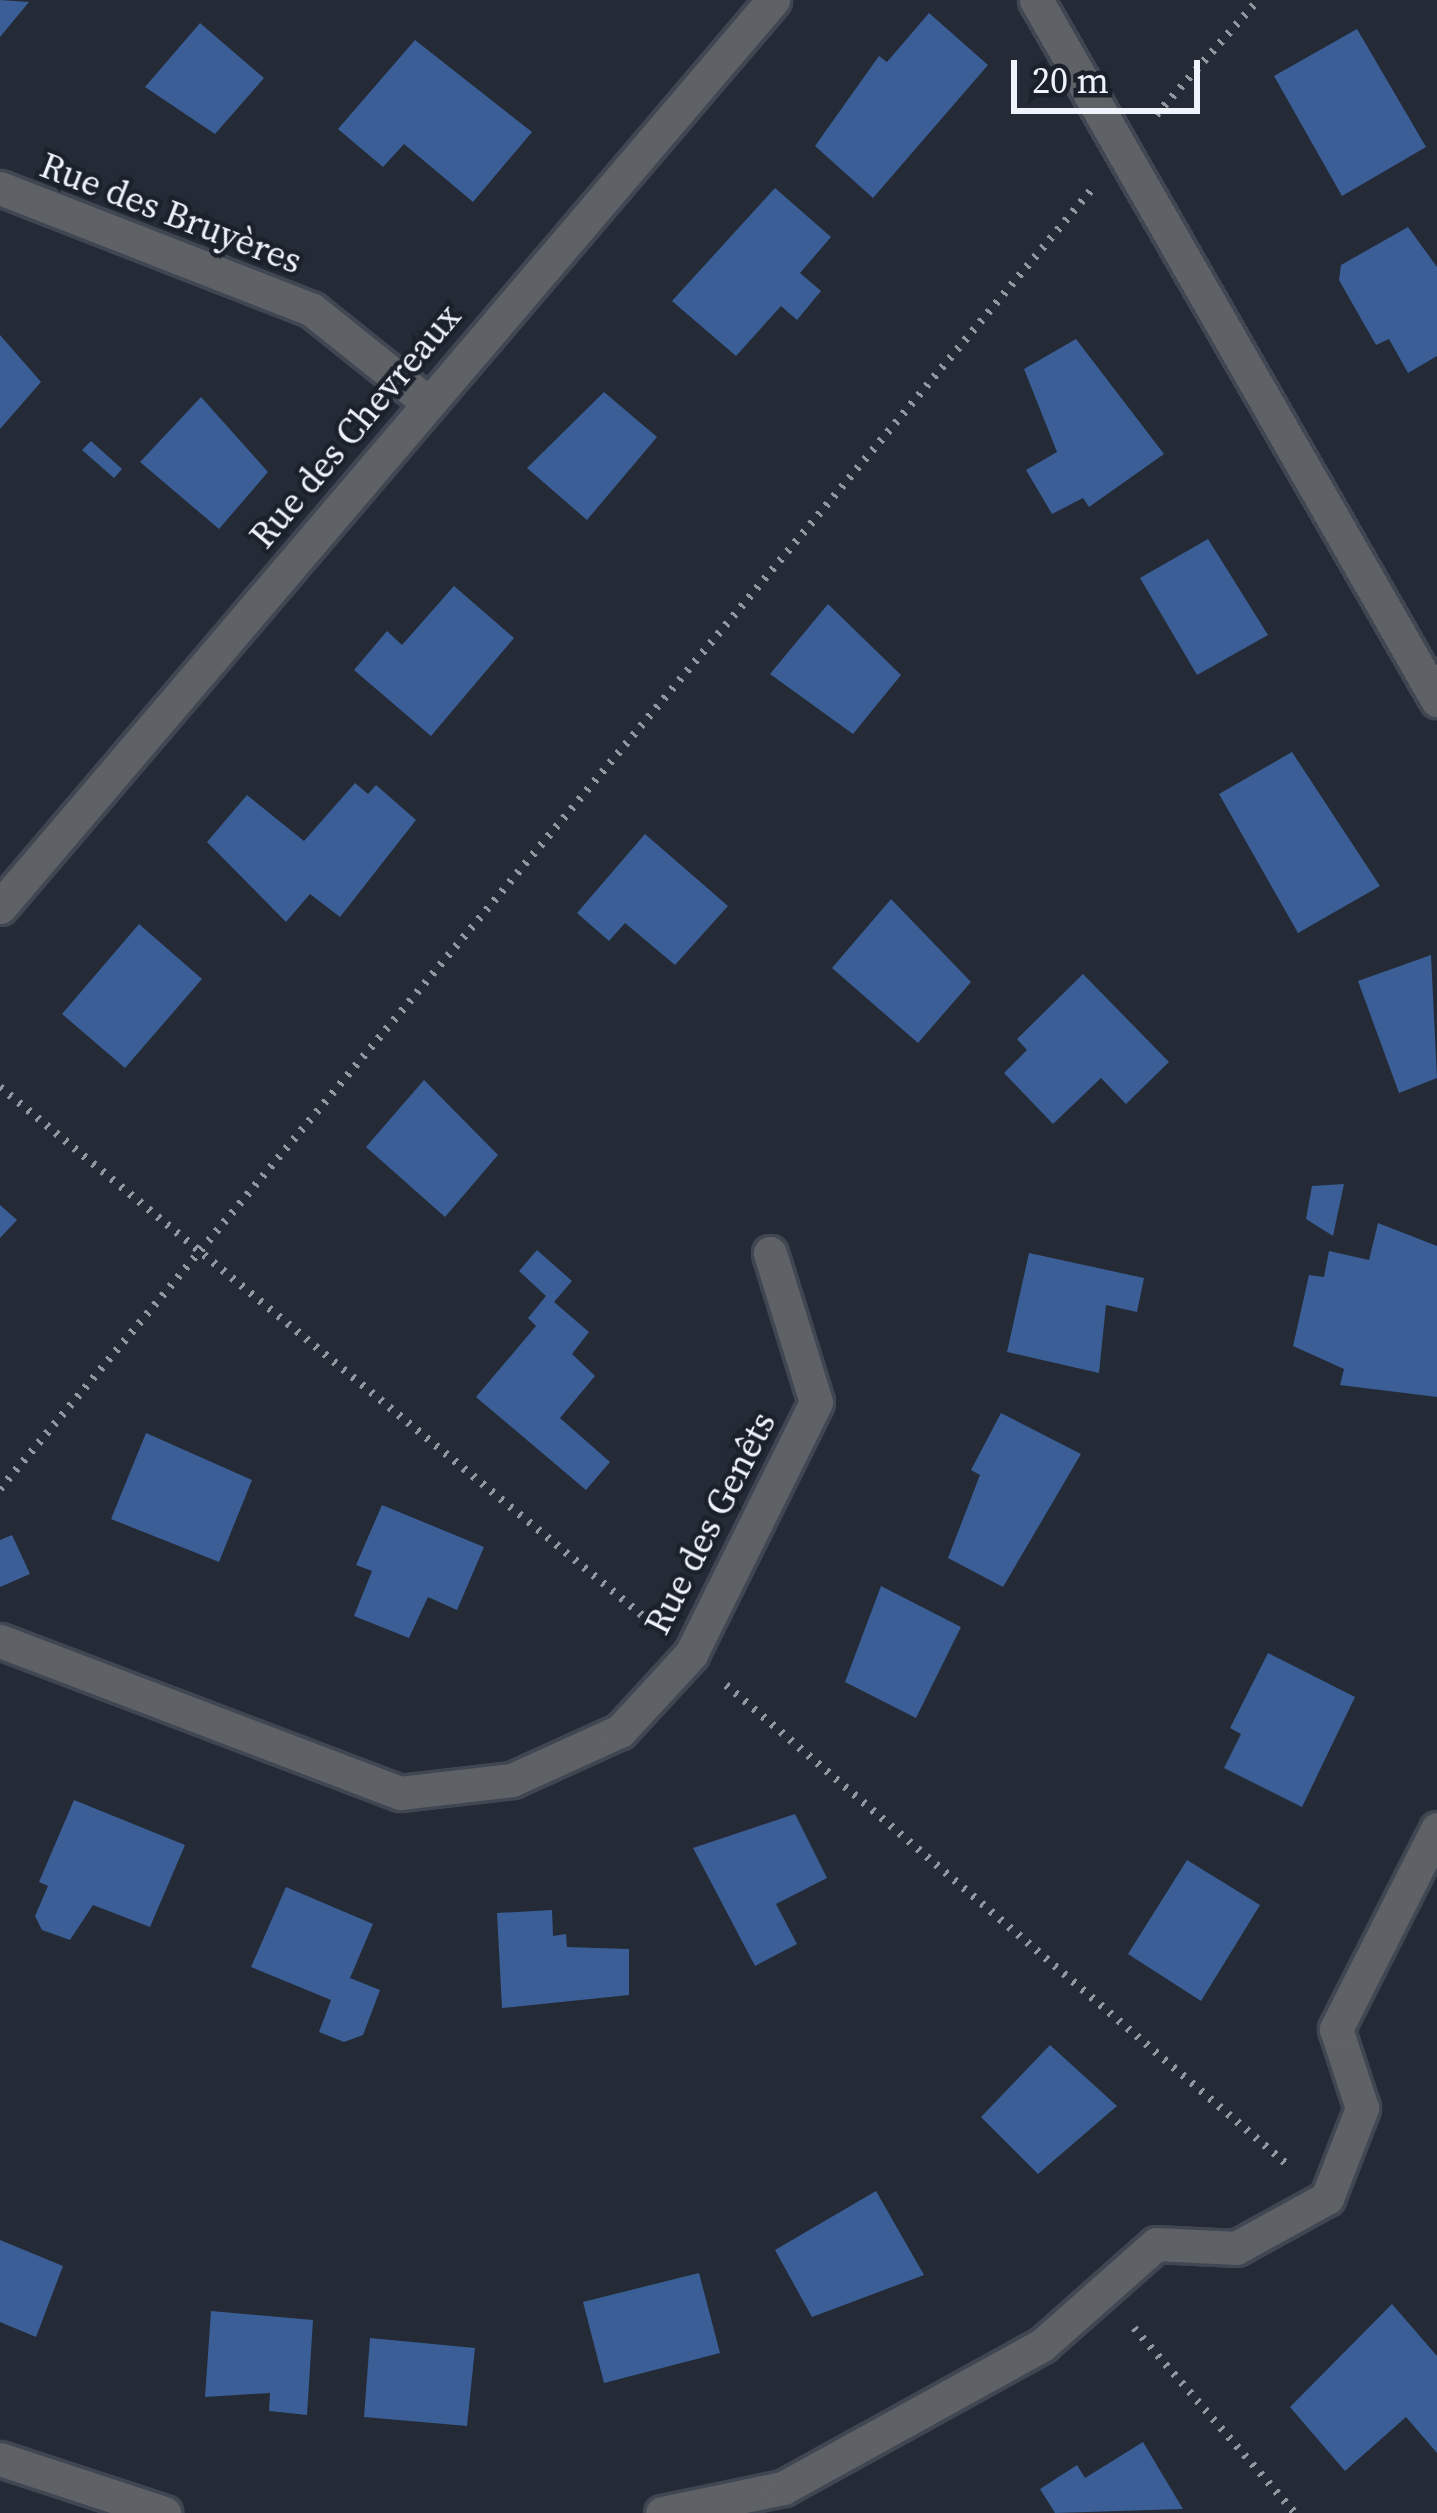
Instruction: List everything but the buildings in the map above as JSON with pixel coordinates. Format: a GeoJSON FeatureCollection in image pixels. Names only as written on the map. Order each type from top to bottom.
{"type":"FeatureCollection","features":[{"type":"Feature","properties":{"kind":"street","name":"Rue des Chevreaux"},"geometry":{"type":"LineString","coordinates":[[0,907],[426,401],[773,0]]}},
{"type":"Feature","properties":{"kind":"street"},"geometry":{"type":"LineString","coordinates":[[1036,0],[1127,147],[1437,700]]}},
{"type":"Feature","properties":{"kind":"street","name":"Rue des Bruyères"},"geometry":{"type":"LineString","coordinates":[[0,188],[311,310],[426,401]]}},
{"type":"Feature","properties":{"kind":"street","name":"Rue des Genêts"},"geometry":{"type":"LineString","coordinates":[[0,1641],[400,1793],[512,1780],[620,1731],[691,1654],[816,1402],[770,1253]]}},
{"type":"Feature","properties":{"kind":"street"},"geometry":{"type":"LineString","coordinates":[[662,2513],[782,2488],[1042,2345],[1156,2244],[1236,2248],[1327,2198],[1362,2108],[1336,2029],[1437,1829]]}},
{"type":"Feature","properties":{"kind":"street"},"geometry":{"type":"LineString","coordinates":[[0,2459],[164,2513]]}},
{"type":"Feature","properties":{"kind":"path"},"geometry":{"type":"LineString","coordinates":[[0,1489],[1127,147],[1258,0]]}},
{"type":"Feature","properties":{"kind":"path"},"geometry":{"type":"LineString","coordinates":[[1102,2291],[1294,2513]]}}]}
